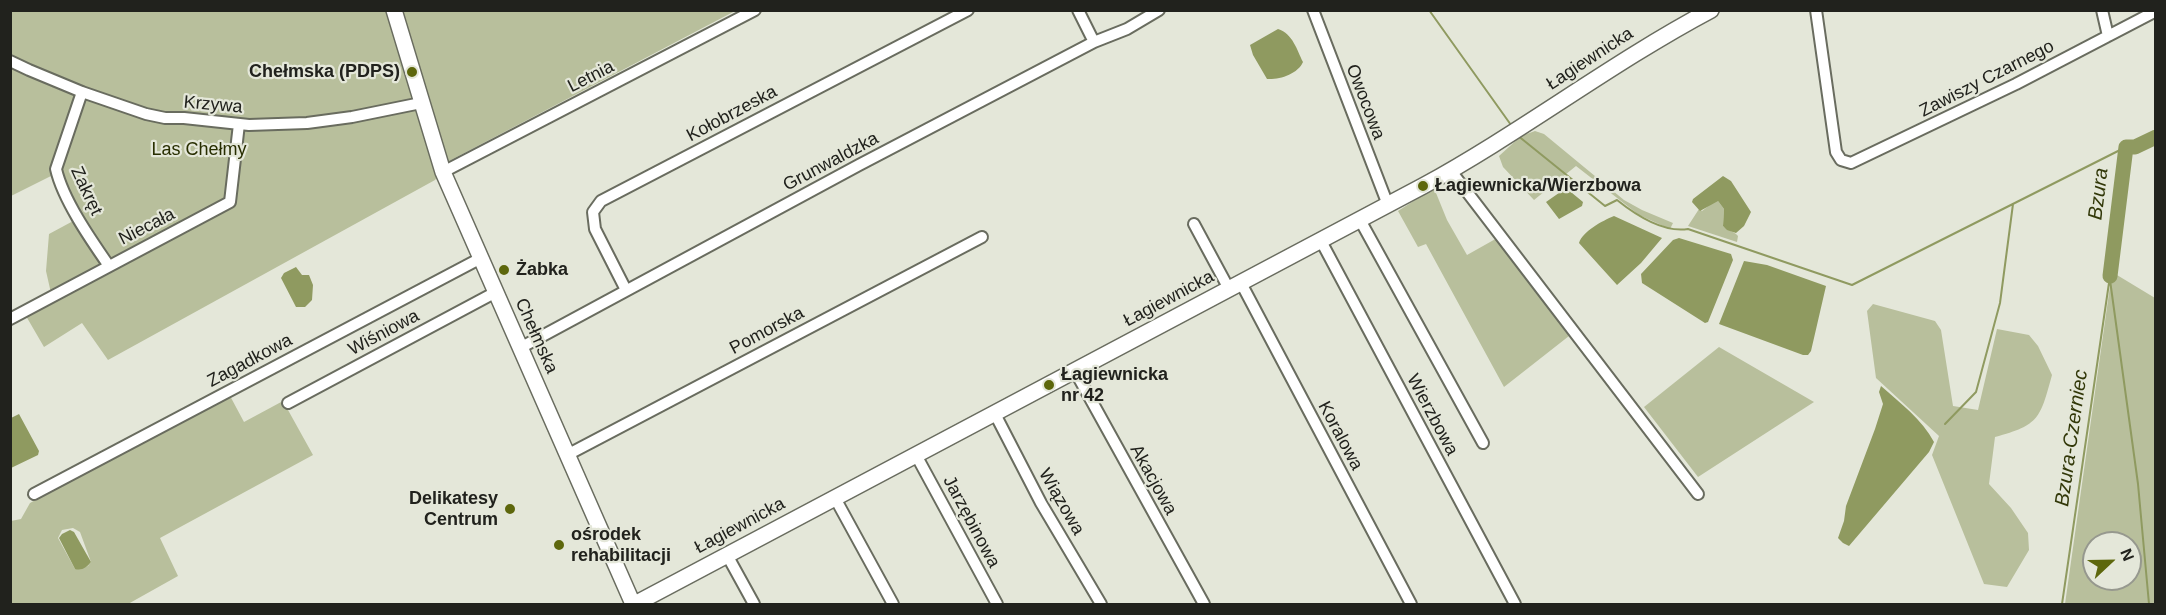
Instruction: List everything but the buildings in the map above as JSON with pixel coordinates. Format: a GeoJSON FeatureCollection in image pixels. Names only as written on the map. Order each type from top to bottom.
{"type":"FeatureCollection","features":[{"type":"Feature","properties":{"kind":"street","name":"Chełmska"},"geometry":{"type":"LineString","coordinates":[[393,10],[443,172],[634,604]]}},
{"type":"Feature","properties":{"kind":"street","name":"Letnia"},"geometry":{"type":"LineString","coordinates":[[443,172],[755,10]]}},
{"type":"Feature","properties":{"kind":"street","name":"Kołobrzeska"},"geometry":{"type":"LineString","coordinates":[[626,290],[595,229],[593,212],[601,201],[968,10]]}},
{"type":"Feature","properties":{"kind":"street"},"geometry":{"type":"LineString","coordinates":[[1078,10],[1094,42]]}},
{"type":"Feature","properties":{"kind":"street","name":"Grunwaldzka"},"geometry":{"type":"LineString","coordinates":[[520,348],[1094,42],[1127,29],[1160,10]]}},
{"type":"Feature","properties":{"kind":"street","name":"Owocowa"},"geometry":{"type":"LineString","coordinates":[[1313,10],[1388,205]]}},
{"type":"Feature","properties":{"kind":"street","name":"Łagiewnicka"},"geometry":{"type":"LineString","coordinates":[[634,604],[1450,171],[1624,59],[1711,10]]}},
{"type":"Feature","properties":{"kind":"street","name":"Zawiszy Czarnego"},"geometry":{"type":"LineString","coordinates":[[1816,10],[1836,152],[1844,162],[1851,163],[2016,84],[2156,11]]}},
{"type":"Feature","properties":{"kind":"street"},"geometry":{"type":"LineString","coordinates":[[2102,10],[2108,36]]}},
{"type":"Feature","properties":{"kind":"street","name":"Krzywa"},"geometry":{"type":"LineString","coordinates":[[10,61],[82,92],[146,114],[165,118],[239,124],[307,123],[352,117],[421,103]]}},
{"type":"Feature","properties":{"kind":"street","name":"Zakręt"},"geometry":{"type":"LineString","coordinates":[[82,92],[56,169],[80,221],[110,266]]}},
{"type":"Feature","properties":{"kind":"street","name":"Niecała"},"geometry":{"type":"LineString","coordinates":[[10,319],[230,202],[239,124]]}},
{"type":"Feature","properties":{"kind":"street"},"geometry":{"type":"LineString","coordinates":[[1450,171],[1698,494]]}},
{"type":"Feature","properties":{"kind":"street"},"geometry":{"type":"LineString","coordinates":[[1360,220],[1482,443]]}},
{"type":"Feature","properties":{"kind":"street","name":"Koralowa"},"geometry":{"type":"LineString","coordinates":[[1194,224],[1235,286],[1411,604]]}},
{"type":"Feature","properties":{"kind":"street","name":"Pomorska"},"geometry":{"type":"LineString","coordinates":[[567,455],[982,237]]}},
{"type":"Feature","properties":{"kind":"street","name":"Wierzbowa"},"geometry":{"type":"LineString","coordinates":[[1321,241],[1515,604]]}},
{"type":"Feature","properties":{"kind":"street","name":"Zagadkowa"},"geometry":{"type":"LineString","coordinates":[[34,494],[480,258]]}},
{"type":"Feature","properties":{"kind":"street","name":"Wiśniowa"},"geometry":{"type":"LineString","coordinates":[[288,403],[496,292]]}},
{"type":"Feature","properties":{"kind":"street","name":"Akacjowa"},"geometry":{"type":"LineString","coordinates":[[1075,371],[1204,604]]}},
{"type":"Feature","properties":{"kind":"street","name":"Wiązowa"},"geometry":{"type":"LineString","coordinates":[[995,414],[1041,503],[1101,604]]}},
{"type":"Feature","properties":{"kind":"street","name":"Jarzębinowa"},"geometry":{"type":"LineString","coordinates":[[916,455],[997,604]]}},
{"type":"Feature","properties":{"kind":"street"},"geometry":{"type":"LineString","coordinates":[[835,498],[893,604]]}},
{"type":"Feature","properties":{"kind":"street"},"geometry":{"type":"LineString","coordinates":[[727,555],[754,604]]}},
{"type":"Feature","properties":{"kind":"green space","name":"Las Chełmy"},"geometry":{"type":"Polygon","coordinates":[[[11,11],[735,11],[449,161],[435,180],[108,360],[82,323],[44,347],[26,316],[53,302],[46,271],[49,234],[75,220],[53,175],[11,196],[11,11]]]}},
{"type":"Feature","properties":{"kind":"green space"},"geometry":{"type":"Polygon","coordinates":[[[1535,131],[1544,134],[1624,200],[1673,223],[1670,229],[1639,215],[1576,166],[1534,200],[1503,167],[1499,156],[1521,136],[1535,131]]]}},
{"type":"Feature","properties":{"kind":"green space"},"geometry":{"type":"Polygon","coordinates":[[[1434,188],[1447,220],[1467,255],[1499,237],[1569,336],[1504,387],[1426,244],[1418,247],[1398,211],[1434,188]]]}},
{"type":"Feature","properties":{"kind":"green space"},"geometry":{"type":"Polygon","coordinates":[[[1718,201],[1724,209],[1723,226],[1738,236],[1737,242],[1688,226],[1699,209],[1702,211],[1718,201]]]}},
{"type":"Feature","properties":{"kind":"green space"},"geometry":{"type":"Polygon","coordinates":[[[2112,272],[2155,298],[2155,604],[2065,604],[2112,272]]]}},
{"type":"Feature","properties":{"kind":"green space"},"geometry":{"type":"Polygon","coordinates":[[[1873,304],[1935,321],[1941,330],[1953,406],[1978,410],[1997,329],[2029,335],[2038,346],[2052,375],[2041,410],[2036,418],[2021,428],[1995,437],[1989,484],[2011,508],[2028,533],[2029,550],[2007,587],[1984,584],[1932,455],[1939,436],[1876,378],[1867,311],[1873,304]]]}},
{"type":"Feature","properties":{"kind":"green space"},"geometry":{"type":"Polygon","coordinates":[[[1719,347],[1814,402],[1698,477],[1644,407],[1719,347]]]}},
{"type":"Feature","properties":{"kind":"green space"},"geometry":{"type":"Polygon","coordinates":[[[229,394],[244,422],[283,401],[313,455],[160,538],[178,576],[128,604],[11,604],[11,521],[21,519],[30,503],[229,394]],[[73,528],[62,530],[58,538],[75,569],[88,566],[91,562],[80,532],[73,528]]]}},
{"type":"Feature","properties":{"kind":"shaded area"},"geometry":{"type":"Polygon","coordinates":[[[1278,29],[1291,38],[1303,62],[1297,70],[1288,75],[1267,79],[1250,45],[1278,29]]]}},
{"type":"Feature","properties":{"kind":"shaded area"},"geometry":{"type":"Polygon","coordinates":[[[1723,176],[1731,181],[1751,212],[1744,226],[1736,233],[1723,226],[1724,209],[1718,201],[1700,211],[1692,202],[1723,176]]]}},
{"type":"Feature","properties":{"kind":"shaded area"},"geometry":{"type":"Polygon","coordinates":[[[1566,188],[1583,202],[1582,206],[1559,219],[1546,202],[1566,188]]]}},
{"type":"Feature","properties":{"kind":"shaded area"},"geometry":{"type":"Polygon","coordinates":[[[1614,216],[1662,238],[1641,263],[1617,285],[1579,243],[1589,231],[1614,216]]]}},
{"type":"Feature","properties":{"kind":"shaded area"},"geometry":{"type":"Polygon","coordinates":[[[1679,238],[1731,254],[1733,260],[1708,322],[1705,323],[1642,283],[1641,274],[1673,240],[1679,238]]]}},
{"type":"Feature","properties":{"kind":"shaded area"},"geometry":{"type":"Polygon","coordinates":[[[1744,261],[1767,265],[1826,286],[1811,351],[1808,355],[1719,324],[1744,261]]]}},
{"type":"Feature","properties":{"kind":"shaded area"},"geometry":{"type":"Polygon","coordinates":[[[296,267],[302,275],[309,275],[313,285],[312,300],[305,307],[296,307],[281,278],[284,273],[296,267]]]}},
{"type":"Feature","properties":{"kind":"shaded area"},"geometry":{"type":"Polygon","coordinates":[[[1881,386],[1917,419],[1934,442],[1929,452],[1849,546],[1838,538],[1846,506],[1883,404],[1879,392],[1881,386]]]}},
{"type":"Feature","properties":{"kind":"shaded area"},"geometry":{"type":"Polygon","coordinates":[[[19,414],[39,451],[38,455],[11,468],[11,418],[19,414]]]}},
{"type":"Feature","properties":{"kind":"shaded area"},"geometry":{"type":"Polygon","coordinates":[[[70,530],[74,532],[91,562],[82,569],[75,569],[59,538],[70,530]]]}},
{"type":"Feature","properties":{"kind":"waterway"},"geometry":{"type":"LineString","coordinates":[[1429,10],[1511,125]]}},
{"type":"Feature","properties":{"kind":"waterway"},"geometry":{"type":"LineString","coordinates":[[1517,135],[1605,206],[1617,200],[1633,212],[1660,226],[1679,230],[1688,229],[1852,285],[2126,147]]}},
{"type":"Feature","properties":{"kind":"waterway","name":"Bzura"},"geometry":{"type":"LineString","coordinates":[[2110,276],[2126,147],[2135,147],[2156,137]]}},
{"type":"Feature","properties":{"kind":"waterway"},"geometry":{"type":"LineString","coordinates":[[1945,424],[1976,392],[2000,303],[2013,204]]}},
{"type":"Feature","properties":{"kind":"waterway","name":"Bzura-Czerniec"},"geometry":{"type":"LineString","coordinates":[[2062,604],[2110,276]]}},
{"type":"Feature","properties":{"kind":"waterway"},"geometry":{"type":"LineString","coordinates":[[2110,280],[2138,484],[2149,604]]}},
{"type":"Feature","properties":{"kind":"place","name":"Chełmska (PDPS)"},"geometry":{"type":"Point","coordinates":[412,72]}},
{"type":"Feature","properties":{"kind":"place","name":"Łagiewnicka/Wierzbowa"},"geometry":{"type":"Point","coordinates":[1423,186]}},
{"type":"Feature","properties":{"kind":"place","name":"Żabka"},"geometry":{"type":"Point","coordinates":[504,270]}},
{"type":"Feature","properties":{"kind":"place","name":"Łagiewnicka nr 42"},"geometry":{"type":"Point","coordinates":[1049,385]}},
{"type":"Feature","properties":{"kind":"place","name":"Delikatesy Centrum"},"geometry":{"type":"Point","coordinates":[510,509]}},
{"type":"Feature","properties":{"kind":"place","name":"ośrodek rehabilitacji"},"geometry":{"type":"Point","coordinates":[559,545]}}]}
